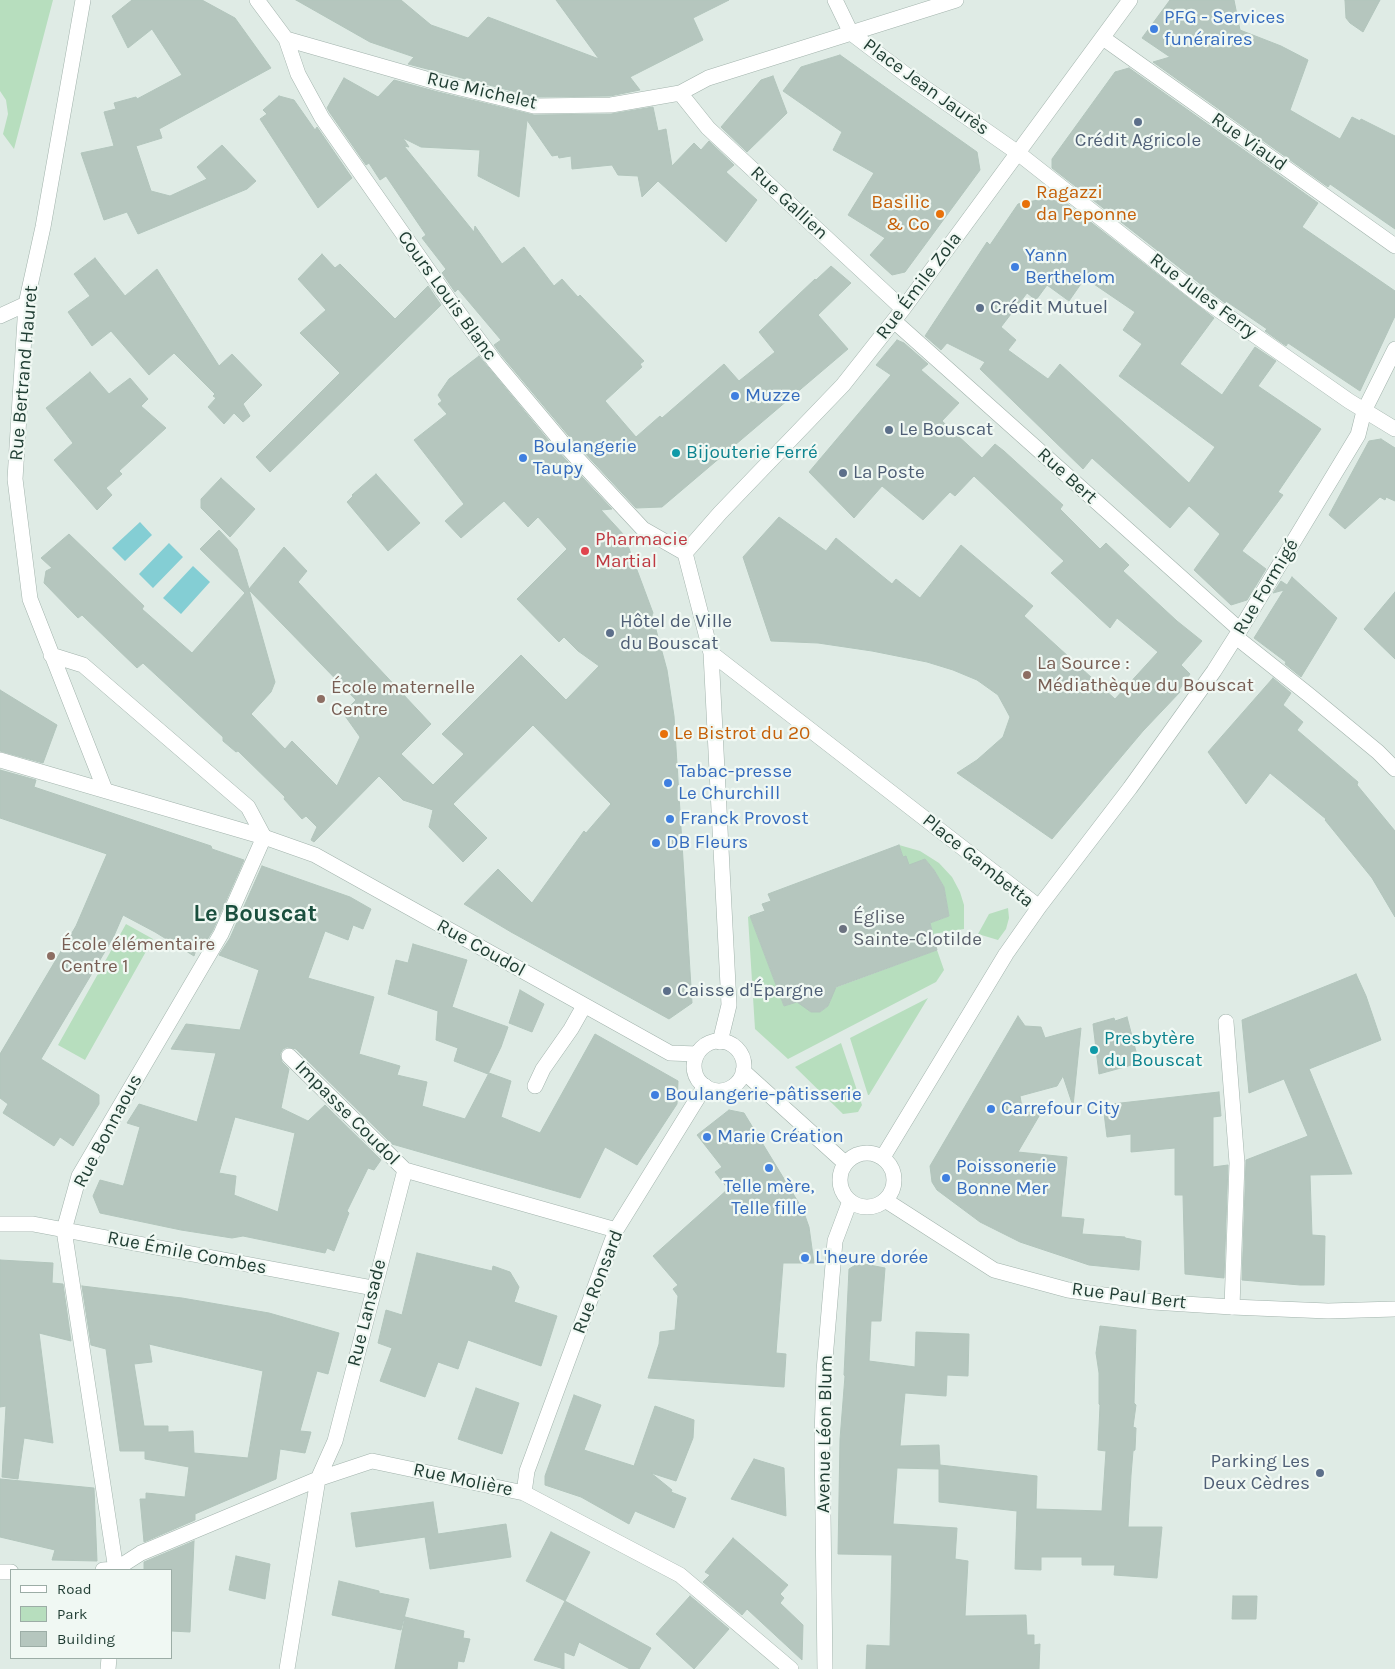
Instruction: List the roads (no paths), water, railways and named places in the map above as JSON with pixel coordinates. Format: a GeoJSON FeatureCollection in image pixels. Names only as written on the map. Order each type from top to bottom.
{"type":"FeatureCollection","features":[{"type":"Feature","properties":{"kind":"street","name":"Rue Bertrand Hauret"},"geometry":{"type":"LineString","coordinates":[[83,0],[43,227],[26,304],[7,479],[30,599],[105,790]]}},
{"type":"Feature","properties":{"kind":"street","name":"Cours Louis Blanc"},"geometry":{"type":"LineString","coordinates":[[258,0],[286,39],[298,74],[322,118],[444,293],[495,362],[560,441],[643,529],[685,553]]}},
{"type":"Feature","properties":{"kind":"street"},"geometry":{"type":"LineString","coordinates":[[836,0],[851,33]]}},
{"type":"Feature","properties":{"kind":"street","name":"Place Jean Jaurès"},"geometry":{"type":"LineString","coordinates":[[851,33],[956,0]]}},
{"type":"Feature","properties":{"kind":"street","name":"Rue Émile Zola"},"geometry":{"type":"LineString","coordinates":[[685,553],[720,513],[843,386],[898,315],[1130,0]]}},
{"type":"Feature","properties":{"kind":"street","name":"Rue Michelet"},"geometry":{"type":"LineString","coordinates":[[286,39],[440,83],[534,106],[611,105],[680,93],[708,78],[851,33]]}},
{"type":"Feature","properties":{"kind":"street","name":"Place Jean Jaurès"},"geometry":{"type":"LineString","coordinates":[[851,33],[905,74],[1018,153]]}},
{"type":"Feature","properties":{"kind":"street","name":"Rue Viaud"},"geometry":{"type":"LineString","coordinates":[[1103,38],[1395,246]]}},
{"type":"Feature","properties":{"kind":"street","name":"Rue Gallien"},"geometry":{"type":"LineString","coordinates":[[680,93],[708,128],[898,315]]}},
{"type":"Feature","properties":{"kind":"street","name":"Rue Jules Ferry"},"geometry":{"type":"LineString","coordinates":[[1018,153],[1206,301],[1364,411],[1395,429]]}},
{"type":"Feature","properties":{"kind":"street"},"geometry":{"type":"LineString","coordinates":[[0,316],[26,304]]}},
{"type":"Feature","properties":{"kind":"street","name":"Rue Bert"},"geometry":{"type":"LineString","coordinates":[[898,315],[1238,634],[1378,752],[1395,769]]}},
{"type":"Feature","properties":{"kind":"street","name":"Rue Formigé"},"geometry":{"type":"LineString","coordinates":[[1039,907],[1130,788],[1214,671],[1238,634],[1358,435],[1364,411],[1395,349]]}},
{"type":"Feature","properties":{"kind":"street"},"geometry":{"type":"LineString","coordinates":[[685,553],[711,653],[729,1005],[720,1042]]}},
{"type":"Feature","properties":{"kind":"street","name":"Place Gambetta"},"geometry":{"type":"LineString","coordinates":[[711,653],[1039,907],[1006,954],[883,1158]]}},
{"type":"Feature","properties":{"kind":"street"},"geometry":{"type":"LineString","coordinates":[[51,656],[83,665],[91,671],[248,807],[264,837]]}},
{"type":"Feature","properties":{"kind":"street"},"geometry":{"type":"LineString","coordinates":[[0,760],[105,790]]}},
{"type":"Feature","properties":{"kind":"street","name":"Rue Coudol"},"geometry":{"type":"LineString","coordinates":[[105,790],[264,837],[315,855],[670,1053],[697,1054]]}},
{"type":"Feature","properties":{"kind":"street","name":"Rue Bonnaous"},"geometry":{"type":"LineString","coordinates":[[112,1569],[64,1230],[79,1176],[221,934],[264,837]]}},
{"type":"Feature","properties":{"kind":"street"},"geometry":{"type":"LineString","coordinates":[[535,1086],[542,1069],[571,1029],[584,1006]]}},
{"type":"Feature","properties":{"kind":"street"},"geometry":{"type":"LineString","coordinates":[[1226,1022],[1237,1163],[1232,1307]]}},
{"type":"Feature","properties":{"kind":"street"},"geometry":{"type":"LineString","coordinates":[[720,1042],[727,1043],[738,1051],[742,1057],[743,1071],[735,1085],[728,1089],[712,1090],[700,1082],[694,1068],[697,1054],[707,1044],[720,1042]]}},
{"type":"Feature","properties":{"kind":"street","name":"Impasse Coudol"},"geometry":{"type":"LineString","coordinates":[[289,1056],[405,1170]]}},
{"type":"Feature","properties":{"kind":"street"},"geometry":{"type":"LineString","coordinates":[[743,1071],[845,1163]]}},
{"type":"Feature","properties":{"kind":"street","name":"Rue Ronsard"},"geometry":{"type":"LineString","coordinates":[[524,1493],[527,1470],[616,1230],[705,1086]]}},
{"type":"Feature","properties":{"kind":"street"},"geometry":{"type":"LineString","coordinates":[[867,1152],[876,1153],[883,1158],[893,1170],[894,1179],[894,1187],[885,1200],[877,1205],[868,1207],[858,1206],[850,1201],[840,1187],[839,1179],[845,1163],[851,1157],[867,1152]]}},
{"type":"Feature","properties":{"kind":"street"},"geometry":{"type":"LineString","coordinates":[[405,1170],[616,1230]]}},
{"type":"Feature","properties":{"kind":"street","name":"Rue Lansade"},"geometry":{"type":"LineString","coordinates":[[287,1669],[318,1479],[335,1441],[405,1170]]}},
{"type":"Feature","properties":{"kind":"street","name":"Rue Paul Bert"},"geometry":{"type":"LineString","coordinates":[[885,1200],[994,1270],[1068,1290],[1153,1302],[1232,1307],[1328,1311],[1395,1309]]}},
{"type":"Feature","properties":{"kind":"street","name":"Avenue Léon Blum"},"geometry":{"type":"LineString","coordinates":[[825,1669],[822,1438],[824,1371],[835,1241],[850,1201]]}},
{"type":"Feature","properties":{"kind":"street","name":"Rue Émile Combes"},"geometry":{"type":"LineString","coordinates":[[0,1224],[33,1224],[374,1288]]}},
{"type":"Feature","properties":{"kind":"street","name":"Rue Molière"},"geometry":{"type":"LineString","coordinates":[[114,1569],[142,1553],[318,1479],[372,1461],[524,1493],[680,1576],[792,1669]]}},
{"type":"Feature","properties":{"kind":"water"},"geometry":{"type":"Polygon","coordinates":[[[140,522],[152,535],[125,561],[112,548],[140,522]]]}},
{"type":"Feature","properties":{"kind":"water"},"geometry":{"type":"Polygon","coordinates":[[[169,543],[183,557],[153,588],[139,574],[169,543]]]}},
{"type":"Feature","properties":{"kind":"water"},"geometry":{"type":"Polygon","coordinates":[[[193,566],[210,582],[181,614],[163,598],[193,566]]]}},
{"type":"Feature","properties":{"kind":"place","name":"PFG - Services funéraires"},"geometry":{"type":"Point","coordinates":[1154,29]}},
{"type":"Feature","properties":{"kind":"place","name":"Crédit Agricole"},"geometry":{"type":"Point","coordinates":[1138,122]}},
{"type":"Feature","properties":{"kind":"place","name":"Ragazzi da Peponne"},"geometry":{"type":"Point","coordinates":[1026,204]}},
{"type":"Feature","properties":{"kind":"place","name":"Basilic & Co"},"geometry":{"type":"Point","coordinates":[940,214]}},
{"type":"Feature","properties":{"kind":"place","name":"Yann Berthelom"},"geometry":{"type":"Point","coordinates":[1015,267]}},
{"type":"Feature","properties":{"kind":"place","name":"Crédit Mutuel"},"geometry":{"type":"Point","coordinates":[980,308]}},
{"type":"Feature","properties":{"kind":"place","name":"Muzze"},"geometry":{"type":"Point","coordinates":[735,396]}},
{"type":"Feature","properties":{"kind":"place","name":"Le Bouscat"},"geometry":{"type":"Point","coordinates":[889,430]}},
{"type":"Feature","properties":{"kind":"place","name":"Bijouterie Ferré"},"geometry":{"type":"Point","coordinates":[676,453]}},
{"type":"Feature","properties":{"kind":"place","name":"Boulangerie Taupy"},"geometry":{"type":"Point","coordinates":[523,458]}},
{"type":"Feature","properties":{"kind":"place","name":"La Poste"},"geometry":{"type":"Point","coordinates":[843,473]}},
{"type":"Feature","properties":{"kind":"place","name":"Pharmacie Martial"},"geometry":{"type":"Point","coordinates":[585,551]}},
{"type":"Feature","properties":{"kind":"place","name":"Hôtel de Ville du Bouscat"},"geometry":{"type":"Point","coordinates":[610,633]}},
{"type":"Feature","properties":{"kind":"place","name":"La Source : Médiathèque du Bouscat"},"geometry":{"type":"Point","coordinates":[1027,675]}},
{"type":"Feature","properties":{"kind":"place","name":"École maternelle Centre"},"geometry":{"type":"Point","coordinates":[321,699]}},
{"type":"Feature","properties":{"kind":"place","name":"Le Bistrot du 20"},"geometry":{"type":"Point","coordinates":[664,734]}},
{"type":"Feature","properties":{"kind":"place","name":"Tabac-presse Le Churchill"},"geometry":{"type":"Point","coordinates":[668,783]}},
{"type":"Feature","properties":{"kind":"place","name":"Franck Provost"},"geometry":{"type":"Point","coordinates":[670,819]}},
{"type":"Feature","properties":{"kind":"place","name":"DB Fleurs"},"geometry":{"type":"Point","coordinates":[656,843]}},
{"type":"Feature","properties":{"kind":"place","name":"Église Sainte-Clotilde"},"geometry":{"type":"Point","coordinates":[843,929]}},
{"type":"Feature","properties":{"kind":"place","name":"École élémentaire Centre 1"},"geometry":{"type":"Point","coordinates":[51,956]}},
{"type":"Feature","properties":{"kind":"place","name":"Caisse d'Épargne"},"geometry":{"type":"Point","coordinates":[667,991]}},
{"type":"Feature","properties":{"kind":"place","name":"Presbytère du Bouscat"},"geometry":{"type":"Point","coordinates":[1094,1050]}},
{"type":"Feature","properties":{"kind":"place","name":"Boulangerie-pâtisserie"},"geometry":{"type":"Point","coordinates":[655,1095]}},
{"type":"Feature","properties":{"kind":"place","name":"Carrefour City"},"geometry":{"type":"Point","coordinates":[991,1109]}},
{"type":"Feature","properties":{"kind":"place","name":"Marie Création"},"geometry":{"type":"Point","coordinates":[707,1137]}},
{"type":"Feature","properties":{"kind":"place","name":"Telle mère, Telle fille"},"geometry":{"type":"Point","coordinates":[769,1168]}},
{"type":"Feature","properties":{"kind":"place","name":"Poissonerie Bonne Mer"},"geometry":{"type":"Point","coordinates":[946,1178]}},
{"type":"Feature","properties":{"kind":"place","name":"L'heure dorée"},"geometry":{"type":"Point","coordinates":[805,1258]}},
{"type":"Feature","properties":{"kind":"place","name":"Parking Les Deux Cèdres"},"geometry":{"type":"Point","coordinates":[1320,1473]}},
{"type":"Feature","properties":{"kind":"district","name":"Le Bouscat"},"geometry":{"type":"Point","coordinates":[255,914]}}]}
